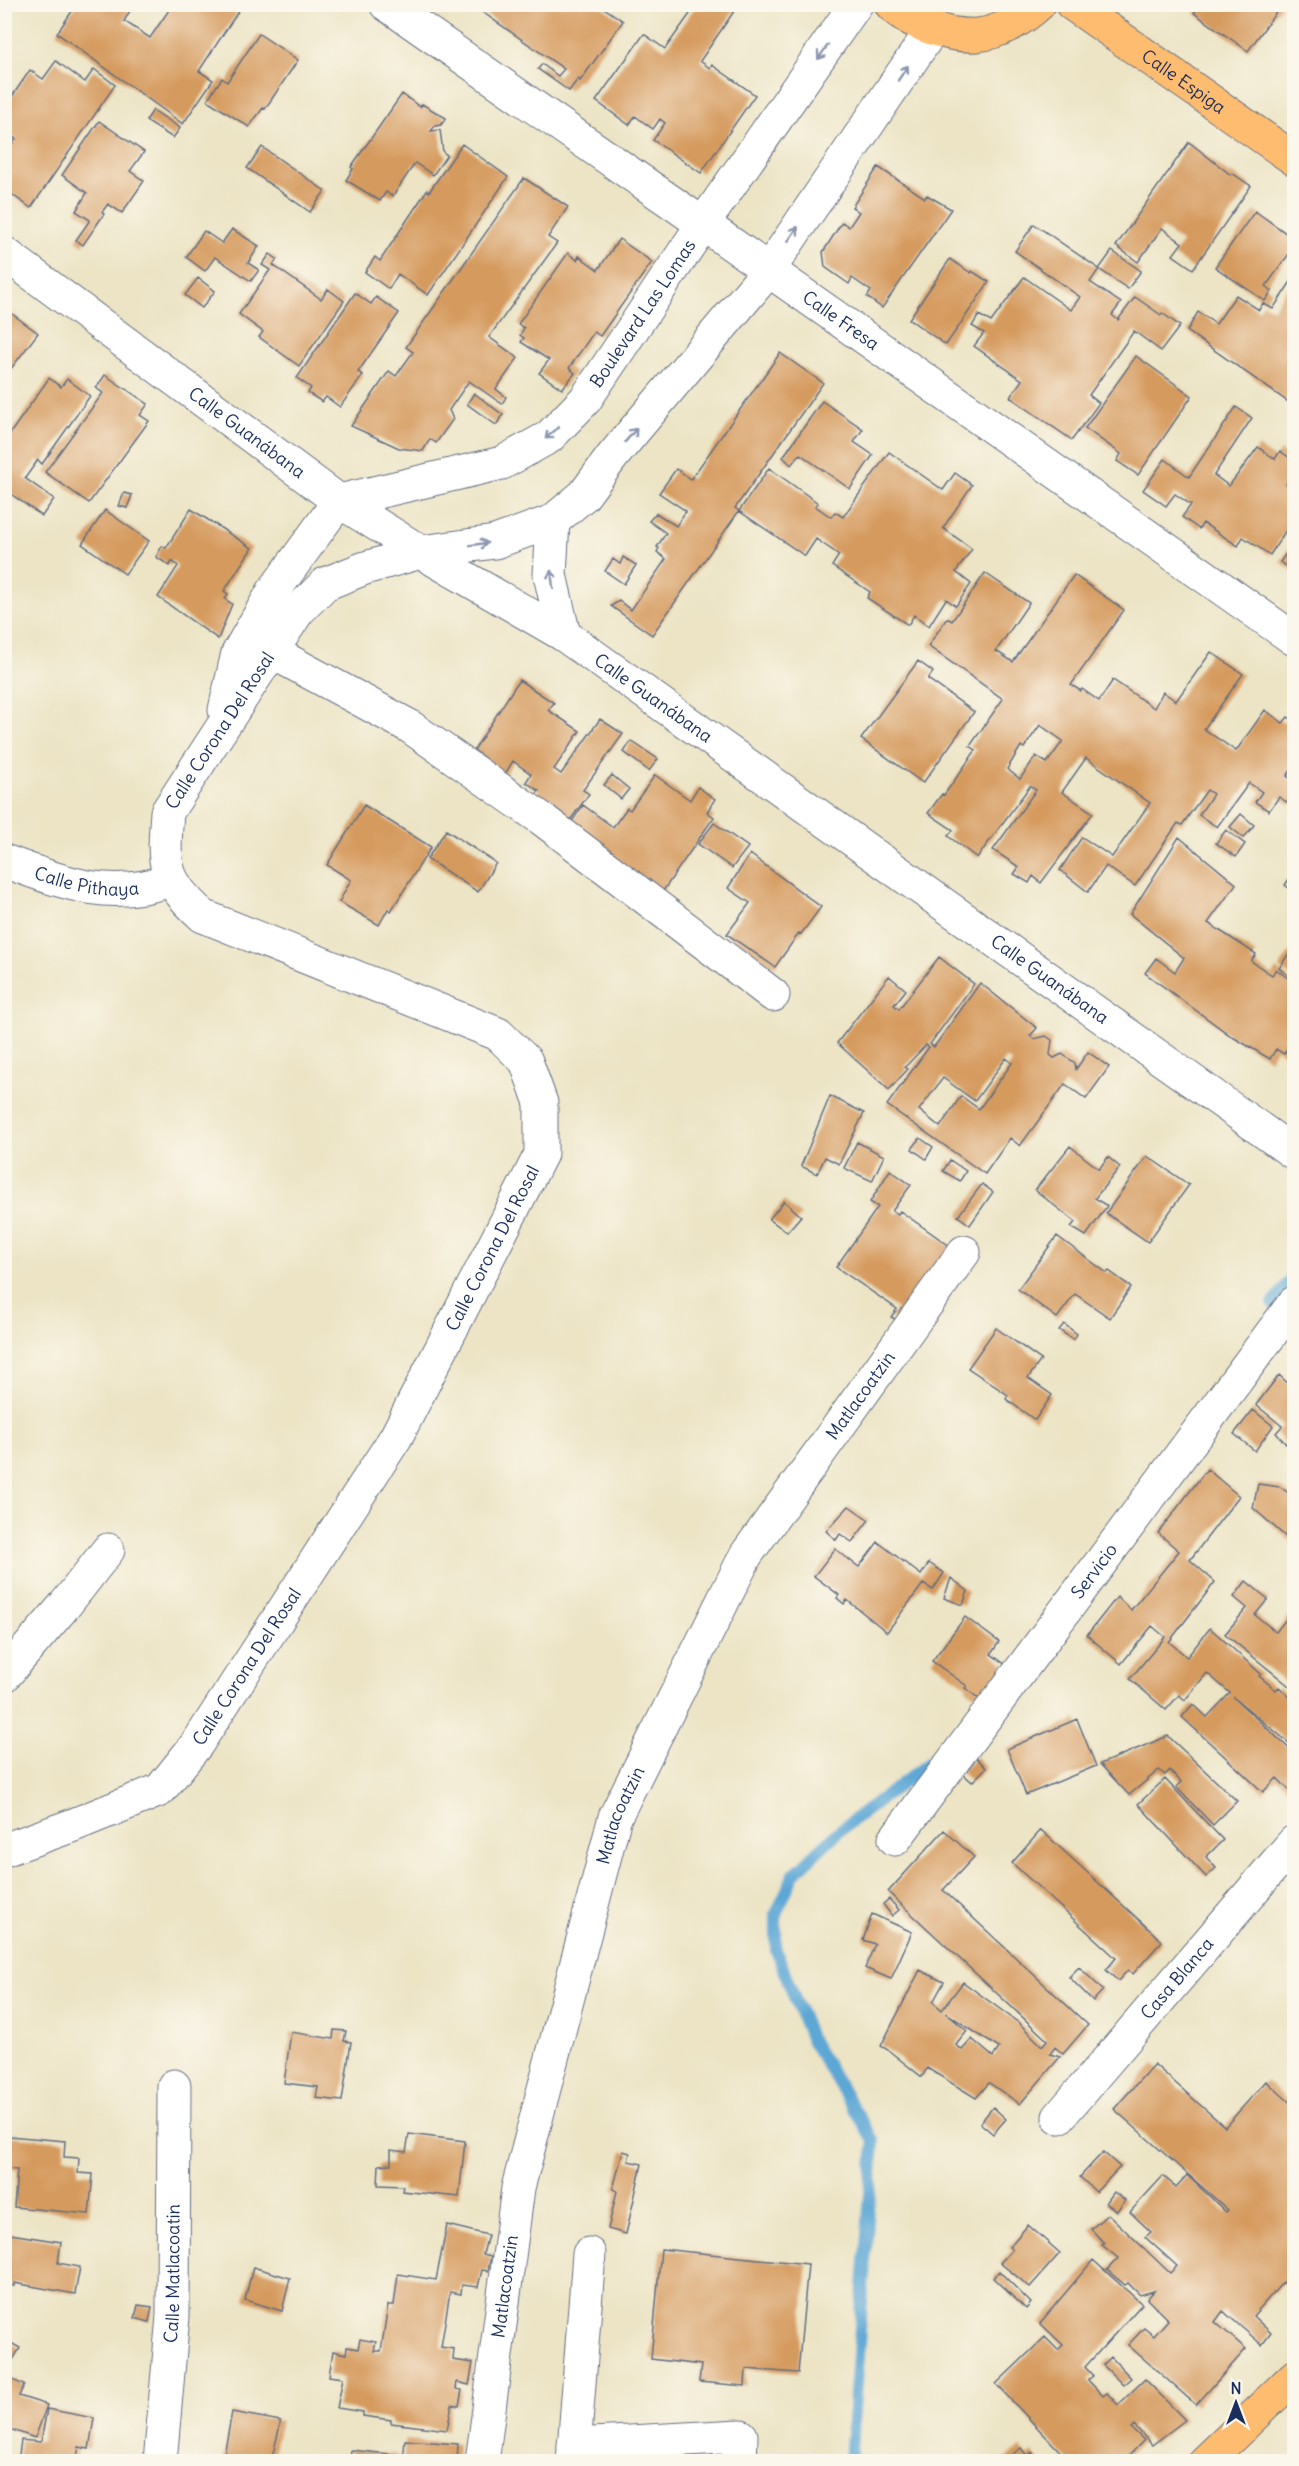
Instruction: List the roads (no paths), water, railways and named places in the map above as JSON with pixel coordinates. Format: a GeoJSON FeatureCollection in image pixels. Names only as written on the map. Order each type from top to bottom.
{"type":"FeatureCollection","features":[{"type":"Feature","properties":{"kind":"main road"},"geometry":{"type":"LineString","coordinates":[[891,4],[898,12],[932,30],[977,35],[1020,21],[1040,4]]}},
{"type":"Feature","properties":{"kind":"main road","name":"Calle Espiga"},"geometry":{"type":"LineString","coordinates":[[1072,4],[1294,159]]}},
{"type":"Feature","properties":{"kind":"main road"},"geometry":{"type":"LineString","coordinates":[[1205,2462],[1294,2376]]}},
{"type":"Feature","properties":{"kind":"street","name":"Calle Fresa"},"geometry":{"type":"LineString","coordinates":[[386,4],[1294,639]]}},
{"type":"Feature","properties":{"kind":"street","name":"Boulevard Las Lomas"},"geometry":{"type":"LineString","coordinates":[[339,501],[502,463],[549,437],[585,400],[703,224],[856,4]]}},
{"type":"Feature","properties":{"kind":"street"},"geometry":{"type":"LineString","coordinates":[[421,552],[495,542],[553,521],[584,495],[612,457],[768,271],[932,30]]}},
{"type":"Feature","properties":{"kind":"street","name":"Calle Guanábana"},"geometry":{"type":"LineString","coordinates":[[4,253],[339,501],[421,552],[564,634],[1294,1154]]}},
{"type":"Feature","properties":{"kind":"street"},"geometry":{"type":"LineString","coordinates":[[221,730],[238,653],[273,592],[339,501]]}},
{"type":"Feature","properties":{"kind":"street"},"geometry":{"type":"LineString","coordinates":[[553,521],[550,575],[564,634]]}},
{"type":"Feature","properties":{"kind":"street","name":"Calle Corona Del Rosal"},"geometry":{"type":"LineString","coordinates":[[4,1850],[160,1790],[197,1744],[396,1437],[541,1154],[541,1103],[526,1061],[498,1034],[203,916],[183,898],[170,880],[165,848],[167,812],[298,611],[325,584],[365,568],[421,552]]}},
{"type":"Feature","properties":{"kind":"street"},"geometry":{"type":"LineString","coordinates":[[272,652],[409,726],[542,819],[773,995]]}},
{"type":"Feature","properties":{"kind":"street","name":"Calle Pithaya"},"geometry":{"type":"LineString","coordinates":[[4,861],[61,881],[112,891],[146,888],[170,880]]}},
{"type":"Feature","properties":{"kind":"street","name":"Matlacoatzin"},"geometry":{"type":"LineString","coordinates":[[482,2462],[518,2188],[615,1817],[746,1555],[964,1252]]}},
{"type":"Feature","properties":{"kind":"street","name":"Servicio"},"geometry":{"type":"LineString","coordinates":[[895,1839],[1294,1303]]}},
{"type":"Feature","properties":{"kind":"street"},"geometry":{"type":"LineString","coordinates":[[4,1676],[65,1605],[108,1550]]}},
{"type":"Feature","properties":{"kind":"street","name":"Casa Blanca"},"geometry":{"type":"LineString","coordinates":[[1059,2117],[1294,1842]]}},
{"type":"Feature","properties":{"kind":"street","name":"Calle Matlacoatin"},"geometry":{"type":"LineString","coordinates":[[160,2462],[173,2316],[174,2086]]}},
{"type":"Feature","properties":{"kind":"street"},"geometry":{"type":"LineString","coordinates":[[589,2254],[573,2453],[741,2436],[740,2462]]}},
{"type":"Feature","properties":{"kind":"waterway"},"geometry":{"type":"LineString","coordinates":[[1273,1304],[1294,1275]]}},
{"type":"Feature","properties":{"kind":"waterway"},"geometry":{"type":"LineString","coordinates":[[850,2462],[874,2141],[810,2038],[776,1950],[776,1914],[794,1874],[840,1830],[945,1751]]}}]}
